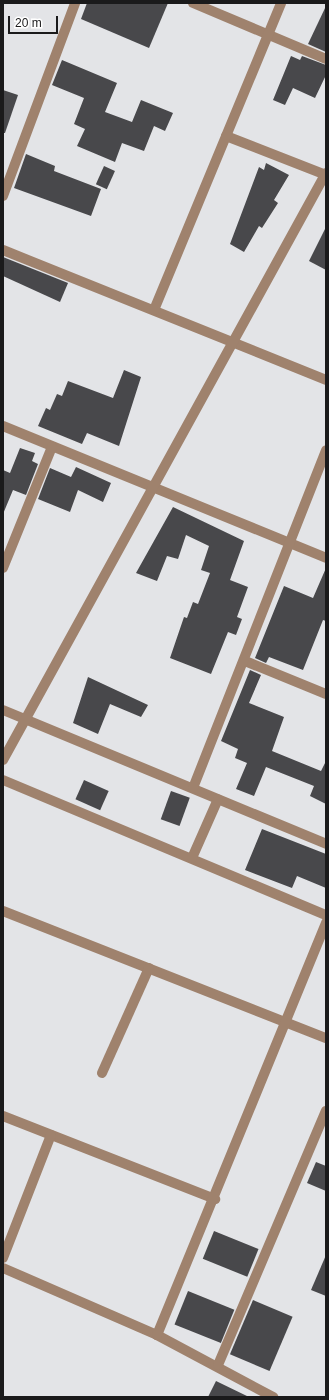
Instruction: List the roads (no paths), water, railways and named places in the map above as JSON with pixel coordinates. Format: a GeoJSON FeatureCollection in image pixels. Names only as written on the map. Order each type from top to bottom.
{"type":"FeatureCollection","features":[{"type":"Feature","properties":{"kind":"street"},"geometry":{"type":"LineString","coordinates":[[3,196],[75,3]]}},
{"type":"Feature","properties":{"kind":"street"},"geometry":{"type":"LineString","coordinates":[[193,3],[326,59]]}},
{"type":"Feature","properties":{"kind":"street"},"geometry":{"type":"LineString","coordinates":[[154,310],[281,3]]}},
{"type":"Feature","properties":{"kind":"street"},"geometry":{"type":"LineString","coordinates":[[3,760],[326,174],[226,136]]}},
{"type":"Feature","properties":{"kind":"street"},"geometry":{"type":"LineString","coordinates":[[3,250],[326,380]]}},
{"type":"Feature","properties":{"kind":"street"},"geometry":{"type":"LineString","coordinates":[[3,426],[326,558]]}},
{"type":"Feature","properties":{"kind":"street"},"geometry":{"type":"LineString","coordinates":[[3,568],[52,447]]}},
{"type":"Feature","properties":{"kind":"street"},"geometry":{"type":"LineString","coordinates":[[193,788],[326,450]]}},
{"type":"Feature","properties":{"kind":"street"},"geometry":{"type":"LineString","coordinates":[[244,661],[326,694]]}},
{"type":"Feature","properties":{"kind":"street"},"geometry":{"type":"LineString","coordinates":[[3,710],[326,844]]}},
{"type":"Feature","properties":{"kind":"street"},"geometry":{"type":"LineString","coordinates":[[3,780],[326,915]]}},
{"type":"Feature","properties":{"kind":"street"},"geometry":{"type":"LineString","coordinates":[[192,858],[218,799]]}},
{"type":"Feature","properties":{"kind":"street"},"geometry":{"type":"LineString","coordinates":[[3,911],[326,1038]]}},
{"type":"Feature","properties":{"kind":"street"},"geometry":{"type":"LineString","coordinates":[[157,1335],[215,1199],[326,922]]}},
{"type":"Feature","properties":{"kind":"street"},"geometry":{"type":"LineString","coordinates":[[102,1073],[149,968]]}},
{"type":"Feature","properties":{"kind":"street"},"geometry":{"type":"LineString","coordinates":[[218,1365],[326,1111]]}},
{"type":"Feature","properties":{"kind":"street"},"geometry":{"type":"LineString","coordinates":[[3,1116],[215,1199]]}},
{"type":"Feature","properties":{"kind":"street"},"geometry":{"type":"LineString","coordinates":[[3,1258],[51,1135]]}},
{"type":"Feature","properties":{"kind":"street"},"geometry":{"type":"LineString","coordinates":[[3,1268],[157,1335],[218,1365],[272,1397]]}}]}
